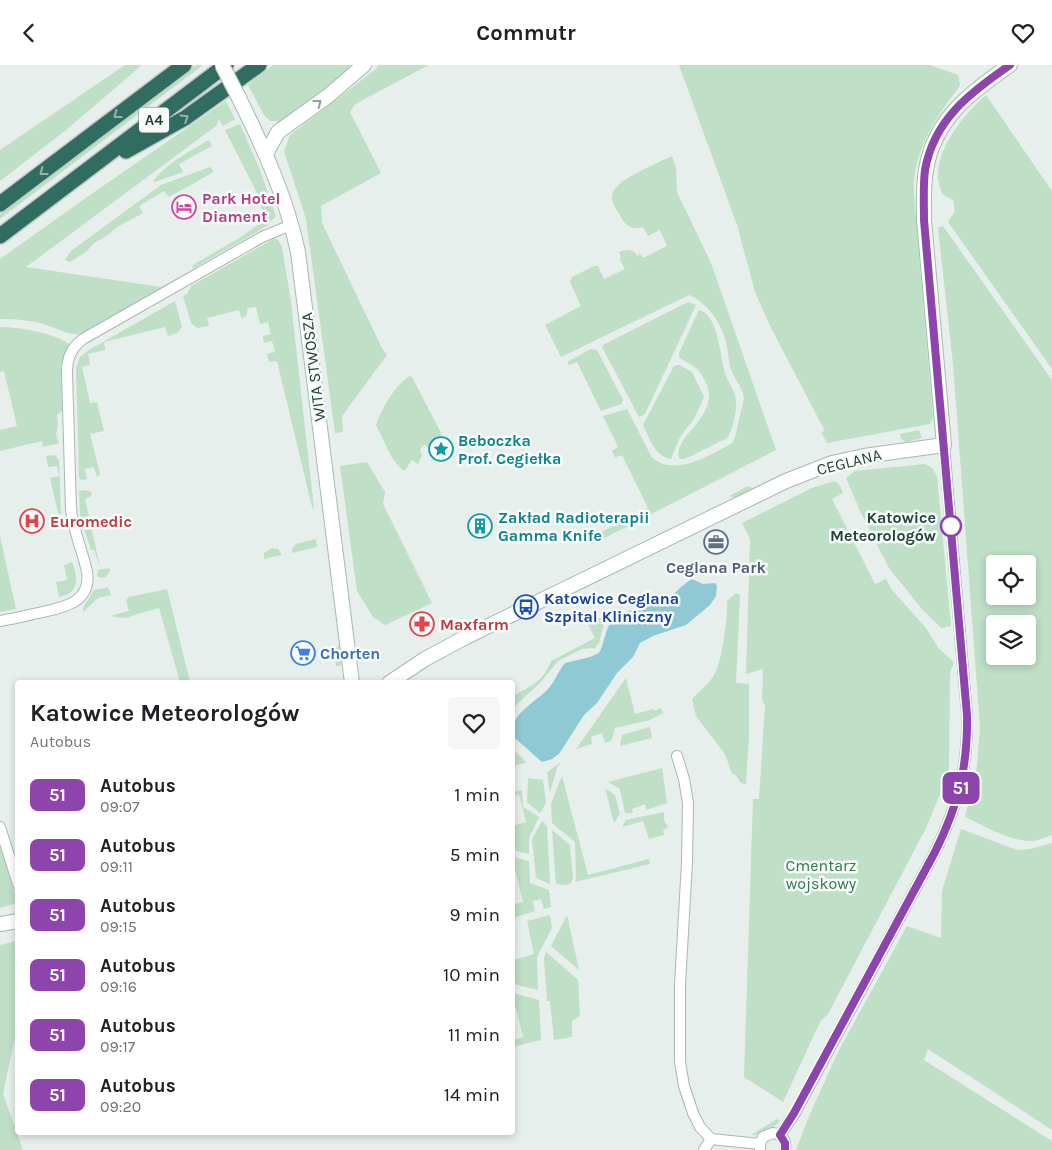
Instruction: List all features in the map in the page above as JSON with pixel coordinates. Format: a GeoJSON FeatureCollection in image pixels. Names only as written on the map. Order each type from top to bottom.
{"type":"FeatureCollection","features":[{"type":"Feature","properties":{"kind":"highway","name":"A4"},"geometry":{"type":"LineString","coordinates":[[0,204],[184,65]]}},
{"type":"Feature","properties":{"kind":"highway","name":"A4"},"geometry":{"type":"LineString","coordinates":[[0,237],[226,65]]}},
{"type":"Feature","properties":{"kind":"highway"},"geometry":{"type":"LineString","coordinates":[[81,175],[185,118],[259,65]]}},
{"type":"Feature","properties":{"kind":"street","name":"WITA STWOSZA"},"geometry":{"type":"LineString","coordinates":[[222,65],[277,179],[298,253],[352,680]]}},
{"type":"Feature","properties":{"kind":"street"},"geometry":{"type":"LineString","coordinates":[[266,154],[278,132],[334,91],[364,65]]}},
{"type":"Feature","properties":{"kind":"street"},"geometry":{"type":"LineString","coordinates":[[780,1135],[794,1113],[935,852],[951,818],[961,786],[966,752],[967,715],[924,220],[924,186],[926,168],[932,148],[941,129],[955,108],[971,93],[1010,65]]}},
{"type":"Feature","properties":{"kind":"street"},"geometry":{"type":"LineString","coordinates":[[254,128],[278,132]]}},
{"type":"Feature","properties":{"kind":"street"},"geometry":{"type":"LineString","coordinates":[[0,621],[70,605],[81,596],[87,585],[87,572],[73,524],[71,509],[67,373],[68,359],[74,347],[83,339],[262,237],[291,225]]}},
{"type":"Feature","properties":{"kind":"street","name":"CEGLANA"},"geometry":{"type":"LineString","coordinates":[[393,680],[424,659],[464,638],[786,481],[832,463],[864,456],[944,445]]}},
{"type":"Feature","properties":{"kind":"street"},"geometry":{"type":"LineString","coordinates":[[677,756],[684,779],[688,803],[687,863],[680,985],[680,1062],[684,1086],[700,1127],[711,1139],[760,1147],[763,1137],[769,1133],[780,1135],[785,1143],[785,1150]]}},
{"type":"Feature","properties":{"kind":"street"},"geometry":{"type":"LineString","coordinates":[[0,827],[15,874]]}},
{"type":"Feature","properties":{"kind":"street"},"geometry":{"type":"LineString","coordinates":[[0,924],[15,922]]}},
{"type":"Feature","properties":{"kind":"street"},"geometry":{"type":"LineString","coordinates":[[704,1150],[711,1139]]}},
{"type":"Feature","properties":{"kind":"green space"},"geometry":{"type":"Polygon","coordinates":[[[125,65],[142,65],[66,130],[0,181],[0,150],[125,65]]]}},
{"type":"Feature","properties":{"kind":"green space"},"geometry":{"type":"Polygon","coordinates":[[[196,65],[203,65],[0,219],[0,214],[196,65]]]}},
{"type":"Feature","properties":{"kind":"green space"},"geometry":{"type":"Polygon","coordinates":[[[273,65],[355,65],[278,124],[277,121],[270,121],[264,115],[248,85],[273,65]]]}},
{"type":"Feature","properties":{"kind":"green space"},"geometry":{"type":"Polygon","coordinates":[[[378,65],[429,65],[355,104],[350,112],[381,173],[321,206],[322,223],[387,355],[342,416],[343,432],[335,433],[306,219],[284,151],[290,135],[376,69],[378,65]]]}},
{"type":"Feature","properties":{"kind":"green space"},"geometry":{"type":"Polygon","coordinates":[[[679,65],[930,65],[958,75],[960,86],[936,119],[924,142],[916,167],[914,181],[933,418],[930,424],[827,443],[821,432],[825,431],[770,326],[755,292],[737,225],[679,65]]]}},
{"type":"Feature","properties":{"kind":"green space"},"geometry":{"type":"Polygon","coordinates":[[[986,95],[1052,191],[1052,369],[948,222],[955,211],[953,200],[942,194],[938,181],[942,155],[953,132],[969,111],[986,95]]]}},
{"type":"Feature","properties":{"kind":"green space"},"geometry":{"type":"Polygon","coordinates":[[[226,101],[235,119],[223,126],[219,119],[216,126],[26,267],[161,287],[178,279],[84,334],[69,333],[29,321],[0,319],[0,259],[226,101]]]}},
{"type":"Feature","properties":{"kind":"green space"},"geometry":{"type":"Polygon","coordinates":[[[240,124],[260,170],[276,216],[267,226],[192,269],[193,265],[265,220],[257,193],[225,130],[240,124]]]}},
{"type":"Feature","properties":{"kind":"green space"},"geometry":{"type":"Polygon","coordinates":[[[209,140],[212,146],[179,164],[183,172],[155,182],[153,181],[172,163],[209,140]]]}},
{"type":"Feature","properties":{"kind":"green space"},"geometry":{"type":"Polygon","coordinates":[[[672,156],[676,168],[677,192],[711,263],[776,450],[591,545],[594,536],[648,508],[622,455],[615,458],[612,451],[618,447],[603,416],[627,409],[651,456],[660,463],[680,465],[692,463],[732,443],[744,398],[730,366],[726,342],[721,328],[708,308],[689,295],[561,357],[545,325],[581,306],[570,282],[572,277],[594,266],[598,266],[604,279],[625,269],[619,258],[621,257],[619,252],[630,250],[638,256],[640,253],[643,258],[667,246],[660,230],[648,236],[643,227],[633,228],[625,223],[614,204],[612,196],[614,190],[628,178],[672,156]]]}},
{"type":"Feature","properties":{"kind":"green space"},"geometry":{"type":"Polygon","coordinates":[[[210,167],[213,170],[212,173],[169,197],[164,191],[139,206],[143,213],[117,227],[94,243],[86,252],[70,262],[65,260],[71,251],[161,185],[210,167]]]}},
{"type":"Feature","properties":{"kind":"green space"},"geometry":{"type":"Polygon","coordinates":[[[943,226],[1052,380],[1052,835],[1033,841],[1015,839],[965,817],[977,766],[980,727],[953,364],[938,228],[943,226]]]}},
{"type":"Feature","properties":{"kind":"green space"},"geometry":{"type":"Polygon","coordinates":[[[275,238],[282,247],[291,302],[314,509],[277,361],[269,362],[267,354],[275,352],[272,341],[264,343],[263,336],[271,334],[268,322],[260,324],[256,307],[248,308],[246,316],[241,318],[239,310],[207,318],[209,326],[197,328],[191,323],[183,296],[187,294],[191,286],[275,238]]]}},
{"type":"Feature","properties":{"kind":"green space"},"geometry":{"type":"Polygon","coordinates":[[[175,301],[182,327],[177,333],[168,336],[165,327],[104,342],[105,350],[88,354],[90,365],[82,367],[90,403],[97,402],[104,431],[90,434],[100,474],[97,477],[94,467],[85,469],[87,479],[81,480],[79,477],[76,368],[80,357],[89,350],[175,301]]]}},
{"type":"Feature","properties":{"kind":"green space"},"geometry":{"type":"Polygon","coordinates":[[[688,302],[696,305],[645,414],[639,417],[602,347],[688,302]]]}},
{"type":"Feature","properties":{"kind":"green space"},"geometry":{"type":"Polygon","coordinates":[[[699,310],[706,313],[715,328],[726,376],[735,394],[736,410],[733,425],[727,438],[685,459],[680,459],[679,450],[683,441],[705,411],[709,399],[707,385],[698,370],[679,357],[679,353],[699,310]]]}},
{"type":"Feature","properties":{"kind":"green space"},"geometry":{"type":"Polygon","coordinates":[[[0,327],[36,331],[63,340],[69,344],[61,365],[62,411],[57,415],[58,426],[56,434],[59,443],[43,447],[42,441],[0,451],[0,430],[17,426],[4,371],[0,372],[0,327]]]}},
{"type":"Feature","properties":{"kind":"green space"},"geometry":{"type":"Polygon","coordinates":[[[591,349],[597,350],[623,400],[621,404],[601,411],[577,362],[569,365],[567,362],[591,349]]]}},
{"type":"Feature","properties":{"kind":"green space"},"geometry":{"type":"Polygon","coordinates":[[[679,365],[692,372],[704,397],[694,419],[680,437],[671,459],[657,451],[643,425],[674,366],[679,365]]]}},
{"type":"Feature","properties":{"kind":"green space"},"geometry":{"type":"Polygon","coordinates":[[[410,376],[441,433],[438,448],[431,449],[425,445],[422,446],[420,451],[422,455],[418,464],[412,460],[405,470],[402,470],[392,458],[376,425],[390,397],[399,385],[410,376]]]}},
{"type":"Feature","properties":{"kind":"green space"},"geometry":{"type":"Polygon","coordinates":[[[919,430],[922,438],[906,442],[901,439],[900,434],[919,430]]]}},
{"type":"Feature","properties":{"kind":"green space"},"geometry":{"type":"Polygon","coordinates":[[[55,455],[59,460],[61,513],[59,516],[50,478],[59,476],[57,466],[48,467],[46,456],[55,455]]]}},
{"type":"Feature","properties":{"kind":"green space"},"geometry":{"type":"Polygon","coordinates":[[[367,462],[385,492],[383,504],[432,603],[385,625],[373,617],[357,591],[340,466],[367,462]]]}},
{"type":"Feature","properties":{"kind":"green space"},"geometry":{"type":"Polygon","coordinates":[[[925,464],[932,468],[937,476],[951,626],[941,628],[921,608],[889,568],[861,513],[846,478],[855,471],[925,464]]]}},
{"type":"Feature","properties":{"kind":"green space","name":"Cmentarz wojskowy"},"geometry":{"type":"Polygon","coordinates":[[[835,481],[839,484],[843,493],[832,499],[875,584],[886,579],[892,590],[926,628],[939,649],[954,662],[950,673],[949,770],[926,828],[828,1014],[820,1022],[783,1102],[744,1077],[753,799],[759,799],[765,706],[762,699],[763,669],[746,674],[750,539],[742,523],[812,488],[835,481]]]}},
{"type":"Feature","properties":{"kind":"green space"},"geometry":{"type":"Polygon","coordinates":[[[748,486],[755,489],[735,498],[729,496],[748,486]]]}},
{"type":"Feature","properties":{"kind":"green space"},"geometry":{"type":"Polygon","coordinates":[[[84,490],[92,493],[91,496],[85,499],[100,567],[94,550],[91,550],[80,515],[79,491],[84,490]]]}},
{"type":"Feature","properties":{"kind":"green space"},"geometry":{"type":"Polygon","coordinates":[[[0,536],[16,609],[0,612],[0,536]]]}},
{"type":"Feature","properties":{"kind":"green space"},"geometry":{"type":"Polygon","coordinates":[[[316,539],[317,547],[292,553],[292,549],[296,544],[316,539]]]}},
{"type":"Feature","properties":{"kind":"green space"},"geometry":{"type":"Polygon","coordinates":[[[272,548],[278,549],[282,555],[264,559],[264,553],[272,548]]]}},
{"type":"Feature","properties":{"kind":"green space"},"geometry":{"type":"Polygon","coordinates":[[[72,562],[76,584],[71,592],[59,597],[56,582],[67,580],[64,565],[72,562]]]}},
{"type":"Feature","properties":{"kind":"green space"},"geometry":{"type":"Polygon","coordinates":[[[109,568],[110,571],[106,577],[101,578],[97,576],[98,570],[109,568]]]}},
{"type":"Feature","properties":{"kind":"green space"},"geometry":{"type":"Polygon","coordinates":[[[108,587],[111,595],[98,598],[83,612],[83,608],[94,590],[108,587]]]}},
{"type":"Feature","properties":{"kind":"green space"},"geometry":{"type":"Polygon","coordinates":[[[167,589],[190,680],[179,680],[159,608],[131,617],[110,616],[129,611],[126,600],[129,597],[167,589]]]}},
{"type":"Feature","properties":{"kind":"green space"},"geometry":{"type":"Polygon","coordinates":[[[736,593],[740,595],[736,683],[749,684],[749,737],[746,784],[741,783],[736,775],[732,774],[725,754],[696,716],[692,699],[714,675],[717,669],[724,639],[727,601],[736,593]]]}},
{"type":"Feature","properties":{"kind":"green space"},"geometry":{"type":"Polygon","coordinates":[[[622,608],[608,617],[599,643],[595,648],[582,649],[558,661],[540,683],[515,706],[515,695],[540,679],[551,661],[595,638],[588,624],[622,608]]]}},
{"type":"Feature","properties":{"kind":"green space"},"geometry":{"type":"Polygon","coordinates":[[[340,644],[341,666],[336,666],[334,651],[340,644]]]}},
{"type":"Feature","properties":{"kind":"green space"},"geometry":{"type":"Polygon","coordinates":[[[626,678],[635,714],[661,708],[663,713],[650,720],[615,728],[612,740],[605,743],[602,733],[591,737],[592,744],[576,749],[626,678]]]}},
{"type":"Feature","properties":{"kind":"green space"},"geometry":{"type":"Polygon","coordinates":[[[650,727],[652,738],[620,746],[622,735],[650,727]]]}},
{"type":"Feature","properties":{"kind":"green space"},"geometry":{"type":"Polygon","coordinates":[[[515,751],[526,762],[515,766],[515,751]]]}},
{"type":"Feature","properties":{"kind":"green space"},"geometry":{"type":"Polygon","coordinates":[[[561,762],[557,768],[550,793],[547,772],[561,762]]]}},
{"type":"Feature","properties":{"kind":"green space"},"geometry":{"type":"Polygon","coordinates":[[[662,768],[667,803],[646,810],[645,804],[632,809],[633,813],[625,813],[620,789],[608,782],[662,768]]]}},
{"type":"Feature","properties":{"kind":"green space"},"geometry":{"type":"Polygon","coordinates":[[[562,776],[588,875],[649,859],[650,864],[575,882],[575,842],[552,823],[551,803],[562,776]]]}},
{"type":"Feature","properties":{"kind":"green space"},"geometry":{"type":"Polygon","coordinates":[[[528,778],[543,780],[546,803],[540,813],[527,802],[528,778]]]}},
{"type":"Feature","properties":{"kind":"green space"},"geometry":{"type":"Polygon","coordinates":[[[605,788],[615,795],[620,814],[614,823],[605,788]]]}},
{"type":"Feature","properties":{"kind":"green space"},"geometry":{"type":"Polygon","coordinates":[[[522,790],[523,807],[539,817],[529,838],[529,854],[515,850],[515,825],[526,822],[519,794],[515,795],[515,792],[522,790]]]}},
{"type":"Feature","properties":{"kind":"green space"},"geometry":{"type":"Polygon","coordinates":[[[664,812],[664,820],[668,828],[663,830],[664,835],[649,839],[643,821],[622,827],[626,820],[664,812]]]}},
{"type":"Feature","properties":{"kind":"green space"},"geometry":{"type":"Polygon","coordinates":[[[542,821],[547,826],[550,884],[536,878],[532,839],[542,821]]]}},
{"type":"Feature","properties":{"kind":"green space"},"geometry":{"type":"Polygon","coordinates":[[[961,829],[1017,850],[1030,849],[1052,843],[1052,1130],[928,1049],[924,1060],[1052,1141],[1052,1150],[796,1150],[838,1052],[907,926],[941,938],[942,891],[961,829]]]}},
{"type":"Feature","properties":{"kind":"green space"},"geometry":{"type":"Polygon","coordinates":[[[552,830],[570,845],[573,879],[570,884],[556,884],[552,830]]]}},
{"type":"Feature","properties":{"kind":"green space"},"geometry":{"type":"Polygon","coordinates":[[[0,844],[15,894],[15,904],[0,908],[0,844]]]}},
{"type":"Feature","properties":{"kind":"green space"},"geometry":{"type":"Polygon","coordinates":[[[515,858],[529,861],[530,883],[549,890],[551,907],[544,909],[541,899],[533,901],[535,911],[515,917],[515,904],[523,902],[515,869],[515,858]]]}},
{"type":"Feature","properties":{"kind":"green space"},"geometry":{"type":"Polygon","coordinates":[[[550,915],[552,928],[537,957],[538,990],[515,984],[515,959],[534,954],[527,921],[550,915]]]}},
{"type":"Feature","properties":{"kind":"green space"},"geometry":{"type":"Polygon","coordinates":[[[567,915],[579,970],[551,946],[567,915]]]}},
{"type":"Feature","properties":{"kind":"green space"},"geometry":{"type":"Polygon","coordinates":[[[15,941],[15,1037],[3,1094],[15,1128],[15,1135],[18,1135],[23,1150],[0,1150],[0,945],[15,941]]]}},
{"type":"Feature","properties":{"kind":"green space"},"geometry":{"type":"Polygon","coordinates":[[[546,952],[578,980],[580,1016],[572,1021],[572,1037],[554,1040],[550,1001],[547,1001],[544,958],[546,952]]]}},
{"type":"Feature","properties":{"kind":"green space"},"geometry":{"type":"Polygon","coordinates":[[[515,994],[539,1000],[541,1040],[515,1046],[515,1039],[523,1037],[516,1008],[515,994]]]}},
{"type":"Feature","properties":{"kind":"green space"},"geometry":{"type":"Polygon","coordinates":[[[777,1119],[780,1121],[770,1129],[763,1133],[751,1135],[777,1119]]]}},
{"type":"Feature","properties":{"kind":"water"},"geometry":{"type":"Polygon","coordinates":[[[692,579],[703,584],[715,583],[717,586],[716,596],[710,605],[686,625],[653,636],[640,643],[633,657],[617,673],[597,703],[584,715],[559,754],[552,759],[542,762],[516,739],[515,722],[517,718],[522,711],[550,687],[565,663],[599,653],[608,627],[616,618],[628,611],[664,601],[692,579]]]}},
{"type":"Feature","properties":{"kind":"bus line","name":"51"},"geometry":{"type":"LineString","coordinates":[[785,1150],[785,1143],[780,1135],[794,1113],[935,852],[951,818],[961,786],[966,752],[967,715],[924,220],[924,186],[926,168],[932,148],[941,129],[955,108],[986,81],[1010,65]]}},
{"type":"Feature","properties":{"kind":"place","name":"Park Hotel Diament"},"geometry":{"type":"Point","coordinates":[184,207]}},
{"type":"Feature","properties":{"kind":"place","name":"Beboczka Prof. Cegiełka"},"geometry":{"type":"Point","coordinates":[441,449]}},
{"type":"Feature","properties":{"kind":"place","name":"Euromedic"},"geometry":{"type":"Point","coordinates":[32,521]}},
{"type":"Feature","properties":{"kind":"place","name":"Zakład Radioterapii Gamma Knife"},"geometry":{"type":"Point","coordinates":[480,526]}},
{"type":"Feature","properties":{"kind":"place","name":"Katowice Meteorologów"},"geometry":{"type":"Point","coordinates":[951,526]}},
{"type":"Feature","properties":{"kind":"place","name":"Ceglana Park"},"geometry":{"type":"Point","coordinates":[716,542]}},
{"type":"Feature","properties":{"kind":"place","name":"Katowice Ceglana Szpital Kliniczny"},"geometry":{"type":"Point","coordinates":[526,607]}},
{"type":"Feature","properties":{"kind":"place","name":"Maxfarm"},"geometry":{"type":"Point","coordinates":[422,624]}},
{"type":"Feature","properties":{"kind":"place","name":"Chorten"},"geometry":{"type":"Point","coordinates":[303,653]}}]}
